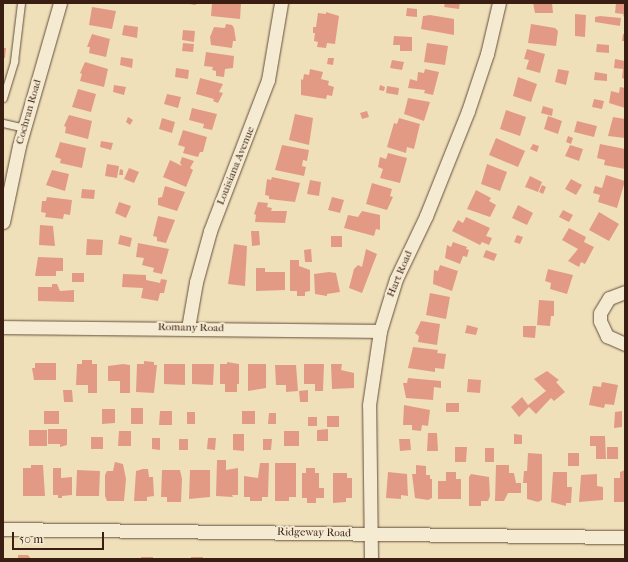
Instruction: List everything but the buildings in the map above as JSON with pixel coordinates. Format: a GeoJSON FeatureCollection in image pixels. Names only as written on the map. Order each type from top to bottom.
{"type":"FeatureCollection","features":[{"type":"Feature","properties":{"kind":"street","name":"Cochran Road"},"geometry":{"type":"LineString","coordinates":[[3,222],[24,128],[60,3]]}},
{"type":"Feature","properties":{"kind":"street","name":"Louisiana Avenue"},"geometry":{"type":"LineString","coordinates":[[188,328],[196,282],[210,231],[268,80],[281,3]]}},
{"type":"Feature","properties":{"kind":"street","name":"Hart Road"},"geometry":{"type":"LineString","coordinates":[[371,559],[369,405],[380,331],[396,279],[426,216],[468,111],[487,54],[499,3]]}},
{"type":"Feature","properties":{"kind":"street"},"geometry":{"type":"LineString","coordinates":[[625,292],[609,298],[600,313],[600,321],[607,336],[625,344]]}},
{"type":"Feature","properties":{"kind":"street","name":"Romany Road"},"geometry":{"type":"LineString","coordinates":[[3,328],[188,328],[380,331]]}},
{"type":"Feature","properties":{"kind":"street","name":"Ridgeway Road"},"geometry":{"type":"LineString","coordinates":[[3,529],[625,537]]}},
{"type":"Feature","properties":{"kind":"lane"},"geometry":{"type":"LineString","coordinates":[[3,98],[14,61],[21,3]]}},
{"type":"Feature","properties":{"kind":"lane"},"geometry":{"type":"LineString","coordinates":[[3,124],[24,128]]}}]}
